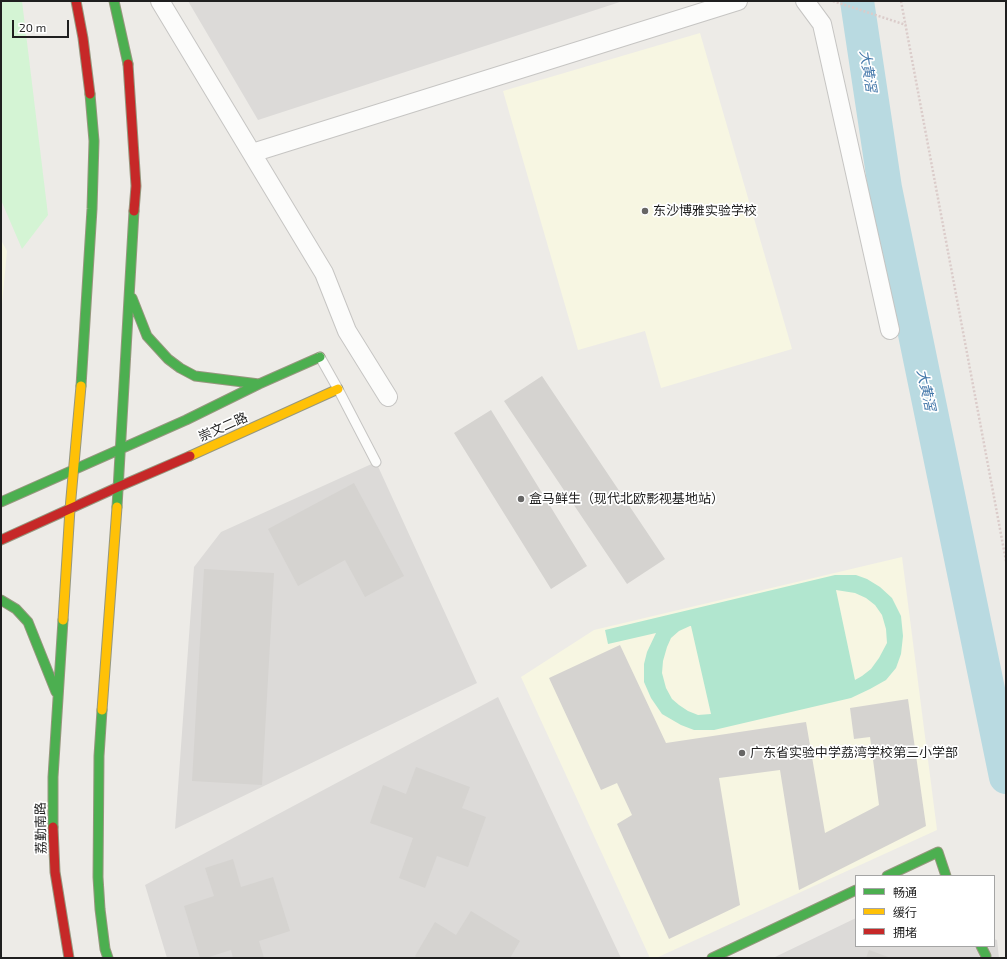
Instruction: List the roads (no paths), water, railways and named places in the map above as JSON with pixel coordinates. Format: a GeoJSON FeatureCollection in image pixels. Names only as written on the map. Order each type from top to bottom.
{"type":"FeatureCollection","features":[{"type":"Feature","properties":{"kind":"main road","name":"荔勤南路"},"geometry":{"type":"LineString","coordinates":[[68,958],[55,872],[53,777],[70,509],[78,418],[89,248],[94,141],[88,75],[76,1]]}},
{"type":"Feature","properties":{"kind":"main road"},"geometry":{"type":"LineString","coordinates":[[108,958],[100,909],[98,877],[99,756],[118,487],[136,186],[129,67],[114,1]]}},
{"type":"Feature","properties":{"kind":"main road"},"geometry":{"type":"LineString","coordinates":[[130,293],[147,336],[168,359],[180,368],[195,376],[259,384]]}},
{"type":"Feature","properties":{"kind":"main road","name":"崇文二路"},"geometry":{"type":"LineString","coordinates":[[1,502],[186,420],[259,384],[320,357]]}},
{"type":"Feature","properties":{"kind":"main road","name":"崇文二路"},"geometry":{"type":"LineString","coordinates":[[1,540],[338,388]]}},
{"type":"Feature","properties":{"kind":"main road"},"geometry":{"type":"LineString","coordinates":[[1,600],[16,609],[28,622],[58,697]]}},
{"type":"Feature","properties":{"kind":"main road"},"geometry":{"type":"LineString","coordinates":[[889,875],[938,852],[946,875]]}},
{"type":"Feature","properties":{"kind":"main road"},"geometry":{"type":"LineString","coordinates":[[712,958],[855,890]]}},
{"type":"Feature","properties":{"kind":"main road"},"geometry":{"type":"LineString","coordinates":[[982,947],[986,956]]}},
{"type":"Feature","properties":{"kind":"street"},"geometry":{"type":"LineString","coordinates":[[160,1],[324,273],[347,331],[388,397]]}},
{"type":"Feature","properties":{"kind":"street"},"geometry":{"type":"LineString","coordinates":[[252,153],[738,1]]}},
{"type":"Feature","properties":{"kind":"street"},"geometry":{"type":"LineString","coordinates":[[805,1],[822,24],[890,330]]}},
{"type":"Feature","properties":{"kind":"lane"},"geometry":{"type":"LineString","coordinates":[[320,357],[338,388],[376,462]]}},
{"type":"Feature","properties":{"kind":"waterway","name":"大黄滘"},"geometry":{"type":"LineString","coordinates":[[857,1],[885,188],[1006,777]]}},
{"type":"Feature","properties":{"kind":"place","name":"东沙博雅实验学校"},"geometry":{"type":"Point","coordinates":[645,211]}},
{"type":"Feature","properties":{"kind":"place","name":"盒马鲜生（现代北欧影视基地站）"},"geometry":{"type":"Point","coordinates":[521,499]}},
{"type":"Feature","properties":{"kind":"place","name":"广东省实验中学荔湾学校第三小学部"},"geometry":{"type":"Point","coordinates":[742,753]}}]}
